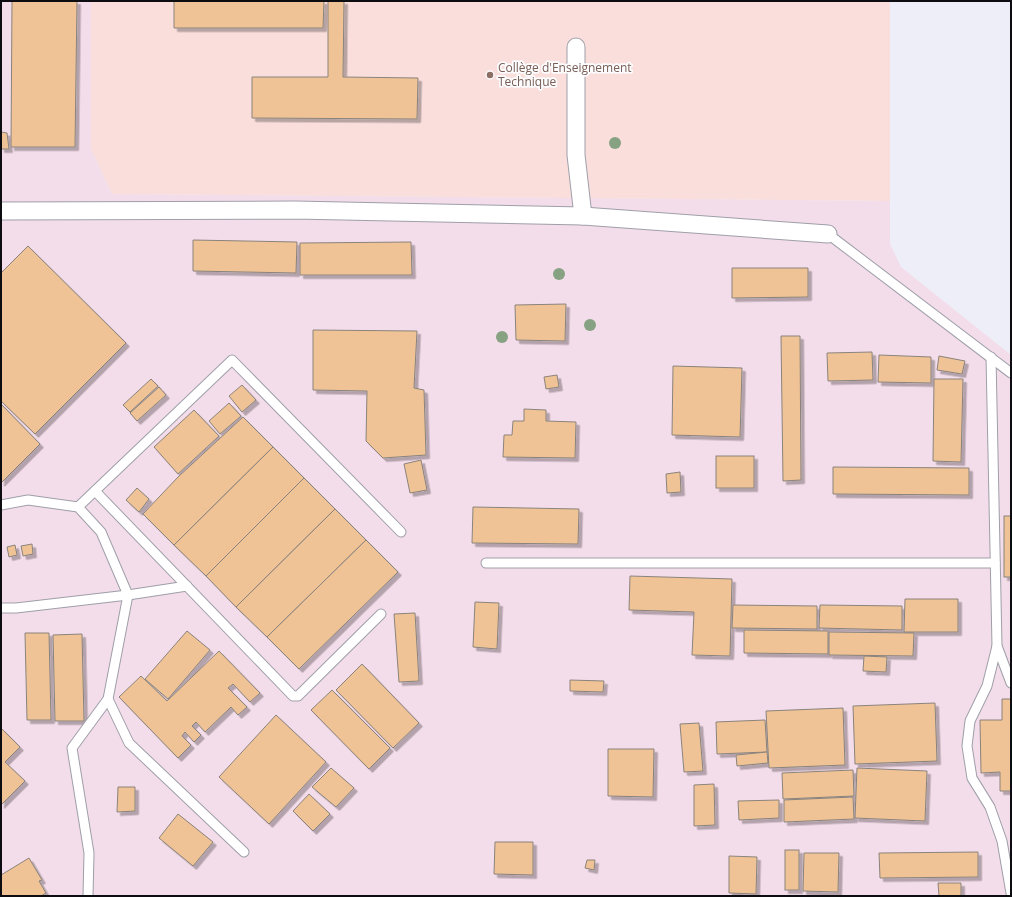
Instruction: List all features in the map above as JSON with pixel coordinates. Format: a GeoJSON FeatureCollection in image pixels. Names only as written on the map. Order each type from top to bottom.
{"type":"FeatureCollection","features":[{"type":"Feature","properties":{"kind":"street"},"geometry":{"type":"LineString","coordinates":[[576,47],[576,155],[583,216]]}},
{"type":"Feature","properties":{"kind":"street"},"geometry":{"type":"LineString","coordinates":[[1,211],[295,210],[583,216],[828,234]]}},
{"type":"Feature","properties":{"kind":"lane"},"geometry":{"type":"LineString","coordinates":[[828,234],[1011,373]]}},
{"type":"Feature","properties":{"kind":"lane"},"geometry":{"type":"LineString","coordinates":[[991,358],[997,646],[987,686],[970,721],[967,746],[972,778],[990,807],[1002,841],[1011,893]]}},
{"type":"Feature","properties":{"kind":"lane"},"geometry":{"type":"LineString","coordinates":[[78,507],[232,360],[401,532]]}},
{"type":"Feature","properties":{"kind":"lane"},"geometry":{"type":"LineString","coordinates":[[95,491],[292,696],[298,696],[381,614]]}},
{"type":"Feature","properties":{"kind":"lane"},"geometry":{"type":"LineString","coordinates":[[1,505],[28,500],[78,507],[101,532],[128,595],[108,699],[72,748],[89,853],[88,896]]}},
{"type":"Feature","properties":{"kind":"lane"},"geometry":{"type":"LineString","coordinates":[[486,563],[995,563]]}},
{"type":"Feature","properties":{"kind":"lane"},"geometry":{"type":"LineString","coordinates":[[1,608],[16,608],[128,595],[187,586]]}},
{"type":"Feature","properties":{"kind":"lane"},"geometry":{"type":"LineString","coordinates":[[997,646],[1011,682]]}},
{"type":"Feature","properties":{"kind":"lane"},"geometry":{"type":"LineString","coordinates":[[108,699],[129,743],[244,852]]}},
{"type":"Feature","properties":{"kind":"shaded area"},"geometry":{"type":"Polygon","coordinates":[[[1,1],[91,1],[91,149],[112,194],[890,201],[890,244],[901,267],[1011,355],[1011,896],[1,896],[1,1]]]}},
{"type":"Feature","properties":{"kind":"shaded area","name":"Collège d'Enseignement Technique"},"geometry":{"type":"Polygon","coordinates":[[[91,1],[890,1],[890,201],[112,194],[91,149],[91,1]]]}},
{"type":"Feature","properties":{"kind":"building"},"geometry":{"type":"Polygon","coordinates":[[[12,1],[77,1],[75,147],[11,147],[12,1]]]}},
{"type":"Feature","properties":{"kind":"building"},"geometry":{"type":"Polygon","coordinates":[[[174,1],[324,1],[323,28],[174,28],[174,1]]]}},
{"type":"Feature","properties":{"kind":"building"},"geometry":{"type":"Polygon","coordinates":[[[328,1],[344,1],[343,77],[418,78],[417,119],[252,118],[252,77],[328,77],[328,1]]]}},
{"type":"Feature","properties":{"kind":"building"},"geometry":{"type":"Polygon","coordinates":[[[1,132],[7,133],[9,149],[1,149],[1,132]]]}},
{"type":"Feature","properties":{"kind":"building"},"geometry":{"type":"Polygon","coordinates":[[[193,240],[297,242],[296,273],[193,271],[193,240]]]}},
{"type":"Feature","properties":{"kind":"building"},"geometry":{"type":"Polygon","coordinates":[[[411,242],[412,275],[300,275],[300,243],[411,242]]]}},
{"type":"Feature","properties":{"kind":"building"},"geometry":{"type":"Polygon","coordinates":[[[28,246],[126,343],[35,434],[1,401],[1,273],[28,246]]]}},
{"type":"Feature","properties":{"kind":"building"},"geometry":{"type":"Polygon","coordinates":[[[732,268],[808,268],[808,297],[732,298],[732,268]]]}},
{"type":"Feature","properties":{"kind":"building"},"geometry":{"type":"Polygon","coordinates":[[[566,304],[565,341],[516,340],[515,305],[566,304]]]}},
{"type":"Feature","properties":{"kind":"building"},"geometry":{"type":"Polygon","coordinates":[[[313,330],[417,331],[414,388],[424,390],[426,455],[383,458],[366,441],[367,391],[313,390],[313,330]]]}},
{"type":"Feature","properties":{"kind":"building"},"geometry":{"type":"Polygon","coordinates":[[[781,336],[800,336],[801,480],[783,481],[781,336]]]}},
{"type":"Feature","properties":{"kind":"building"},"geometry":{"type":"Polygon","coordinates":[[[872,352],[873,380],[828,381],[827,353],[872,352]]]}},
{"type":"Feature","properties":{"kind":"building"},"geometry":{"type":"Polygon","coordinates":[[[879,355],[931,357],[931,383],[878,382],[879,355]]]}},
{"type":"Feature","properties":{"kind":"building"},"geometry":{"type":"Polygon","coordinates":[[[939,356],[965,361],[962,374],[937,370],[939,356]]]}},
{"type":"Feature","properties":{"kind":"building"},"geometry":{"type":"Polygon","coordinates":[[[673,366],[742,368],[740,437],[672,435],[673,366]]]}},
{"type":"Feature","properties":{"kind":"building"},"geometry":{"type":"Polygon","coordinates":[[[557,375],[559,387],[546,389],[544,377],[557,375]]]}},
{"type":"Feature","properties":{"kind":"building"},"geometry":{"type":"Polygon","coordinates":[[[151,379],[158,386],[130,412],[123,405],[151,379]]]}},
{"type":"Feature","properties":{"kind":"building"},"geometry":{"type":"Polygon","coordinates":[[[934,379],[963,379],[961,462],[933,461],[934,379]]]}},
{"type":"Feature","properties":{"kind":"building"},"geometry":{"type":"Polygon","coordinates":[[[242,385],[256,400],[242,412],[229,396],[242,385]]]}},
{"type":"Feature","properties":{"kind":"building"},"geometry":{"type":"Polygon","coordinates":[[[159,387],[166,395],[137,421],[130,413],[159,387]]]}},
{"type":"Feature","properties":{"kind":"building"},"geometry":{"type":"Polygon","coordinates":[[[229,403],[241,416],[220,434],[209,421],[229,403]]]}},
{"type":"Feature","properties":{"kind":"building"},"geometry":{"type":"Polygon","coordinates":[[[1,404],[40,444],[1,483],[1,404]]]}},
{"type":"Feature","properties":{"kind":"building"},"geometry":{"type":"Polygon","coordinates":[[[524,409],[546,410],[546,421],[576,422],[575,458],[503,457],[504,435],[512,435],[513,421],[524,421],[524,409]]]}},
{"type":"Feature","properties":{"kind":"building"},"geometry":{"type":"Polygon","coordinates":[[[194,410],[219,436],[178,474],[154,447],[194,410]]]}},
{"type":"Feature","properties":{"kind":"building"},"geometry":{"type":"Polygon","coordinates":[[[243,417],[273,447],[174,545],[143,514],[178,477],[243,417]]]}},
{"type":"Feature","properties":{"kind":"building"},"geometry":{"type":"Polygon","coordinates":[[[273,447],[304,478],[206,576],[174,545],[273,447]]]}},
{"type":"Feature","properties":{"kind":"building"},"geometry":{"type":"Polygon","coordinates":[[[716,456],[754,456],[754,488],[716,488],[716,456]]]}},
{"type":"Feature","properties":{"kind":"building"},"geometry":{"type":"Polygon","coordinates":[[[421,460],[427,490],[410,493],[404,464],[421,460]]]}},
{"type":"Feature","properties":{"kind":"building"},"geometry":{"type":"Polygon","coordinates":[[[833,467],[969,468],[969,495],[833,494],[833,467]]]}},
{"type":"Feature","properties":{"kind":"building"},"geometry":{"type":"Polygon","coordinates":[[[680,472],[681,492],[667,493],[666,474],[680,472]]]}},
{"type":"Feature","properties":{"kind":"building"},"geometry":{"type":"Polygon","coordinates":[[[304,478],[335,509],[236,607],[206,576],[304,478]]]}},
{"type":"Feature","properties":{"kind":"building"},"geometry":{"type":"Polygon","coordinates":[[[137,488],[149,499],[139,512],[126,500],[137,488]]]}},
{"type":"Feature","properties":{"kind":"building"},"geometry":{"type":"Polygon","coordinates":[[[473,507],[579,509],[578,544],[472,543],[473,507]]]}},
{"type":"Feature","properties":{"kind":"building"},"geometry":{"type":"Polygon","coordinates":[[[335,509],[366,540],[267,637],[236,607],[335,509]]]}},
{"type":"Feature","properties":{"kind":"building"},"geometry":{"type":"Polygon","coordinates":[[[1004,516],[1011,516],[1011,577],[1004,577],[1004,516]]]}},
{"type":"Feature","properties":{"kind":"building"},"geometry":{"type":"Polygon","coordinates":[[[366,540],[398,572],[299,669],[267,637],[366,540]]]}},
{"type":"Feature","properties":{"kind":"building"},"geometry":{"type":"Polygon","coordinates":[[[32,544],[33,554],[23,556],[21,546],[32,544]]]}},
{"type":"Feature","properties":{"kind":"building"},"geometry":{"type":"Polygon","coordinates":[[[15,545],[17,555],[9,557],[7,547],[15,545]]]}},
{"type":"Feature","properties":{"kind":"building"},"geometry":{"type":"Polygon","coordinates":[[[630,576],[732,579],[730,656],[692,655],[694,612],[629,610],[630,576]]]}},
{"type":"Feature","properties":{"kind":"building"},"geometry":{"type":"Polygon","coordinates":[[[905,599],[958,599],[958,632],[904,632],[905,599]]]}},
{"type":"Feature","properties":{"kind":"building"},"geometry":{"type":"Polygon","coordinates":[[[475,602],[499,603],[497,649],[473,647],[475,602]]]}},
{"type":"Feature","properties":{"kind":"building"},"geometry":{"type":"Polygon","coordinates":[[[733,605],[817,606],[817,629],[732,628],[733,605]]]}},
{"type":"Feature","properties":{"kind":"building"},"geometry":{"type":"Polygon","coordinates":[[[820,605],[902,606],[902,630],[819,628],[820,605]]]}},
{"type":"Feature","properties":{"kind":"building"},"geometry":{"type":"Polygon","coordinates":[[[415,613],[419,681],[399,682],[394,614],[415,613]]]}},
{"type":"Feature","properties":{"kind":"building"},"geometry":{"type":"Polygon","coordinates":[[[744,630],[828,631],[828,654],[744,653],[744,630]]]}},
{"type":"Feature","properties":{"kind":"building"},"geometry":{"type":"Polygon","coordinates":[[[187,631],[210,650],[168,699],[145,679],[187,631]]]}},
{"type":"Feature","properties":{"kind":"building"},"geometry":{"type":"Polygon","coordinates":[[[829,632],[914,633],[913,656],[829,655],[829,632]]]}},
{"type":"Feature","properties":{"kind":"building"},"geometry":{"type":"Polygon","coordinates":[[[25,633],[49,633],[51,720],[27,720],[25,633]]]}},
{"type":"Feature","properties":{"kind":"building"},"geometry":{"type":"Polygon","coordinates":[[[82,634],[84,721],[55,721],[53,635],[82,634]]]}},
{"type":"Feature","properties":{"kind":"building"},"geometry":{"type":"Polygon","coordinates":[[[219,651],[260,693],[250,702],[233,684],[228,688],[247,707],[238,715],[231,707],[205,732],[196,722],[192,726],[201,735],[194,742],[185,732],[182,736],[191,745],[178,758],[119,697],[141,676],[167,701],[219,651]]]}},
{"type":"Feature","properties":{"kind":"building"},"geometry":{"type":"Polygon","coordinates":[[[864,656],[887,657],[886,672],[863,671],[864,656]]]}},
{"type":"Feature","properties":{"kind":"building"},"geometry":{"type":"Polygon","coordinates":[[[362,664],[419,723],[393,748],[336,690],[362,664]]]}},
{"type":"Feature","properties":{"kind":"building"},"geometry":{"type":"Polygon","coordinates":[[[570,680],[604,681],[603,692],[570,691],[570,680]]]}},
{"type":"Feature","properties":{"kind":"building"},"geometry":{"type":"Polygon","coordinates":[[[332,690],[390,748],[369,769],[311,710],[332,690]]]}},
{"type":"Feature","properties":{"kind":"building"},"geometry":{"type":"Polygon","coordinates":[[[1002,699],[1011,699],[1011,791],[1000,791],[1000,772],[981,773],[980,720],[1002,720],[1002,699]]]}},
{"type":"Feature","properties":{"kind":"building"},"geometry":{"type":"Polygon","coordinates":[[[935,703],[937,761],[855,764],[853,706],[935,703]]]}},
{"type":"Feature","properties":{"kind":"building"},"geometry":{"type":"Polygon","coordinates":[[[843,708],[845,765],[769,768],[766,711],[843,708]]]}},
{"type":"Feature","properties":{"kind":"building"},"geometry":{"type":"Polygon","coordinates":[[[276,715],[326,762],[269,824],[219,777],[276,715]]]}},
{"type":"Feature","properties":{"kind":"building"},"geometry":{"type":"Polygon","coordinates":[[[765,720],[767,752],[717,754],[716,722],[765,720]]]}},
{"type":"Feature","properties":{"kind":"building"},"geometry":{"type":"Polygon","coordinates":[[[699,723],[703,771],[684,772],[680,724],[699,723]]]}},
{"type":"Feature","properties":{"kind":"building"},"geometry":{"type":"Polygon","coordinates":[[[1,728],[20,747],[5,762],[25,781],[1,805],[1,728]]]}},
{"type":"Feature","properties":{"kind":"building"},"geometry":{"type":"Polygon","coordinates":[[[608,749],[654,749],[653,797],[608,796],[608,749]]]}},
{"type":"Feature","properties":{"kind":"building"},"geometry":{"type":"Polygon","coordinates":[[[767,752],[768,763],[737,766],[736,755],[767,752]]]}},
{"type":"Feature","properties":{"kind":"building"},"geometry":{"type":"Polygon","coordinates":[[[331,768],[354,788],[336,807],[312,787],[331,768]]]}},
{"type":"Feature","properties":{"kind":"building"},"geometry":{"type":"Polygon","coordinates":[[[857,768],[927,771],[925,821],[855,818],[857,768]]]}},
{"type":"Feature","properties":{"kind":"building"},"geometry":{"type":"Polygon","coordinates":[[[853,770],[854,796],[783,799],[782,773],[853,770]]]}},
{"type":"Feature","properties":{"kind":"building"},"geometry":{"type":"Polygon","coordinates":[[[714,784],[715,825],[694,826],[694,785],[714,784]]]}},
{"type":"Feature","properties":{"kind":"building"},"geometry":{"type":"Polygon","coordinates":[[[118,787],[135,787],[135,811],[117,812],[118,787]]]}},
{"type":"Feature","properties":{"kind":"building"},"geometry":{"type":"Polygon","coordinates":[[[309,794],[330,814],[313,831],[293,811],[309,794]]]}},
{"type":"Feature","properties":{"kind":"building"},"geometry":{"type":"Polygon","coordinates":[[[853,797],[854,819],[784,822],[784,800],[853,797]]]}},
{"type":"Feature","properties":{"kind":"building"},"geometry":{"type":"Polygon","coordinates":[[[779,800],[779,818],[739,820],[738,801],[779,800]]]}},
{"type":"Feature","properties":{"kind":"building"},"geometry":{"type":"Polygon","coordinates":[[[178,814],[213,842],[193,866],[159,838],[178,814]]]}},
{"type":"Feature","properties":{"kind":"building"},"geometry":{"type":"Polygon","coordinates":[[[495,842],[533,842],[533,875],[494,874],[495,842]]]}},
{"type":"Feature","properties":{"kind":"building"},"geometry":{"type":"Polygon","coordinates":[[[785,850],[799,850],[799,890],[785,890],[785,850]]]}},
{"type":"Feature","properties":{"kind":"building"},"geometry":{"type":"Polygon","coordinates":[[[978,852],[978,877],[880,878],[879,853],[978,852]]]}},
{"type":"Feature","properties":{"kind":"building"},"geometry":{"type":"Polygon","coordinates":[[[804,853],[839,853],[838,892],[803,891],[804,853]]]}},
{"type":"Feature","properties":{"kind":"building"},"geometry":{"type":"Polygon","coordinates":[[[729,856],[757,857],[756,894],[729,893],[729,856]]]}},
{"type":"Feature","properties":{"kind":"building"},"geometry":{"type":"Polygon","coordinates":[[[29,858],[42,880],[39,881],[46,893],[41,896],[1,896],[1,875],[29,858]]]}},
{"type":"Feature","properties":{"kind":"building"},"geometry":{"type":"Polygon","coordinates":[[[587,860],[595,860],[594,870],[585,868],[587,860]]]}},
{"type":"Feature","properties":{"kind":"building"},"geometry":{"type":"Polygon","coordinates":[[[938,883],[961,883],[961,896],[939,896],[938,883]]]}},
{"type":"Feature","properties":{"kind":"place","name":"Collège d'Enseignement Technique"},"geometry":{"type":"Point","coordinates":[490,75]}}]}
